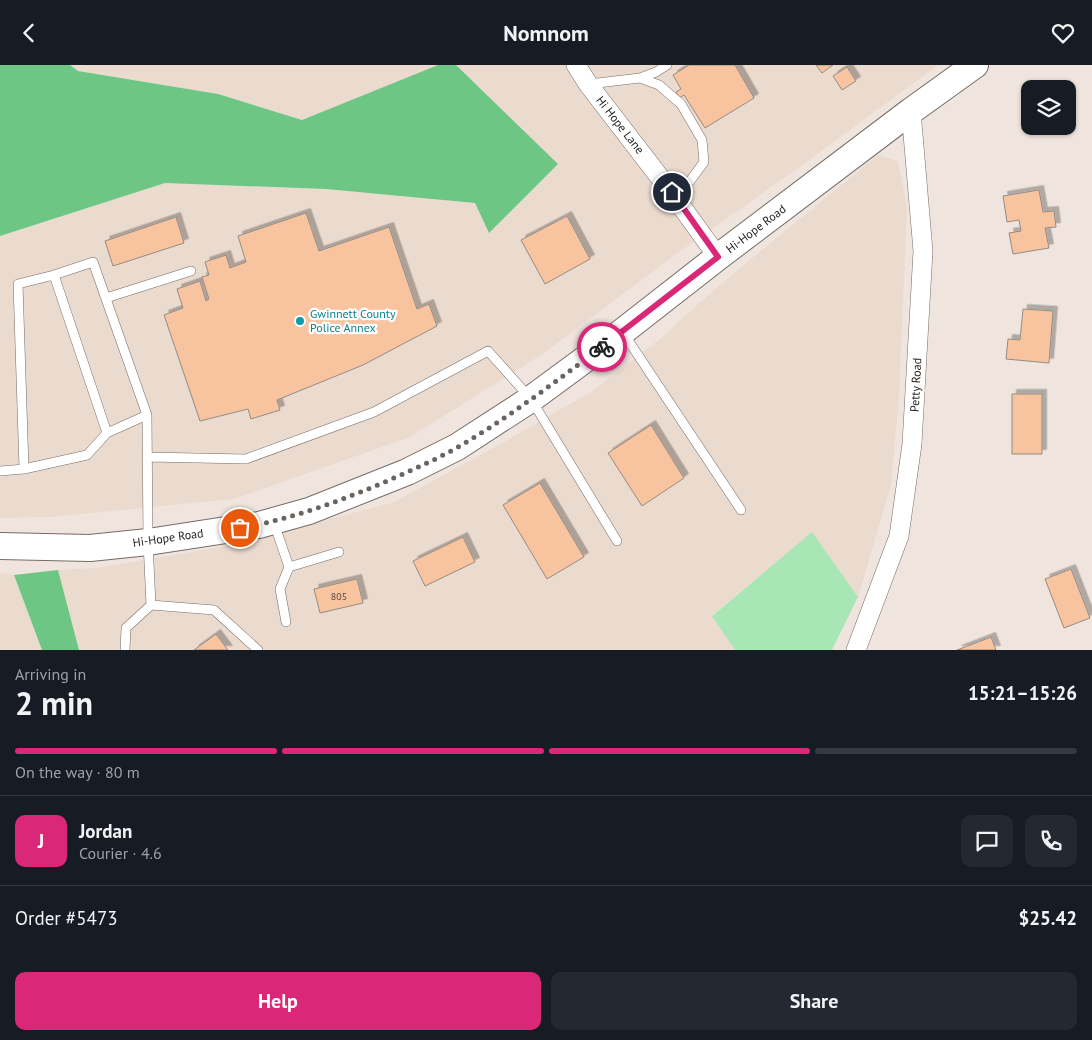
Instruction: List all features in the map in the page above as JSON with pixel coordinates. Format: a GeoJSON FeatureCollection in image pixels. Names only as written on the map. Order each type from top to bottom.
{"type":"FeatureCollection","features":[{"type":"Feature","properties":{"kind":"street","name":"Hi Hope Lane"},"geometry":{"type":"LineString","coordinates":[[576,65],[588,84],[672,192],[718,257]]}},
{"type":"Feature","properties":{"kind":"street","name":"Hi-Hope Road"},"geometry":{"type":"LineString","coordinates":[[0,546],[90,547],[148,542],[259,525],[309,511],[407,473],[457,447],[531,399],[622,332],[911,111],[975,65]]}},
{"type":"Feature","properties":{"kind":"street","name":"Petty Road"},"geometry":{"type":"LineString","coordinates":[[856,650],[899,536],[912,445],[923,251],[911,111]]}},
{"type":"Feature","properties":{"kind":"lane"},"geometry":{"type":"LineString","coordinates":[[588,84],[640,78],[656,72],[666,65]]}},
{"type":"Feature","properties":{"kind":"lane"},"geometry":{"type":"LineString","coordinates":[[640,78],[659,85],[681,104],[702,140],[704,162],[690,181],[672,192]]}},
{"type":"Feature","properties":{"kind":"lane"},"geometry":{"type":"LineString","coordinates":[[24,469],[18,285],[93,262],[147,415],[148,542],[151,605]]}},
{"type":"Feature","properties":{"kind":"lane"},"geometry":{"type":"LineString","coordinates":[[106,298],[191,271]]}},
{"type":"Feature","properties":{"kind":"lane"},"geometry":{"type":"LineString","coordinates":[[54,275],[107,433]]}},
{"type":"Feature","properties":{"kind":"lane"},"geometry":{"type":"LineString","coordinates":[[622,332],[741,510]]}},
{"type":"Feature","properties":{"kind":"lane"},"geometry":{"type":"LineString","coordinates":[[147,457],[246,459],[374,412],[488,351],[531,399],[617,541]]}},
{"type":"Feature","properties":{"kind":"lane"},"geometry":{"type":"LineString","coordinates":[[0,471],[24,469],[87,455],[107,433],[147,415]]}},
{"type":"Feature","properties":{"kind":"lane"},"geometry":{"type":"LineString","coordinates":[[274,521],[289,567],[280,589],[286,622]]}},
{"type":"Feature","properties":{"kind":"lane"},"geometry":{"type":"LineString","coordinates":[[289,567],[339,552]]}},
{"type":"Feature","properties":{"kind":"lane"},"geometry":{"type":"LineString","coordinates":[[124,650],[126,628],[151,605],[214,610],[258,650]]}},
{"type":"Feature","properties":{"kind":"shaded area"},"geometry":{"type":"Polygon","coordinates":[[[70,65],[438,65],[302,120],[218,94],[78,71],[70,65]]]}},
{"type":"Feature","properties":{"kind":"shaded area"},"geometry":{"type":"Polygon","coordinates":[[[456,65],[938,65],[808,161],[678,253],[544,353],[410,437],[234,499],[50,517],[0,518],[0,236],[165,183],[326,189],[475,203],[489,233],[558,164],[456,65]]]}},
{"type":"Feature","properties":{"kind":"shaded area"},"geometry":{"type":"Polygon","coordinates":[[[878,155],[898,161],[907,208],[899,396],[891,485],[858,597],[812,532],[712,615],[735,650],[79,650],[58,570],[97,568],[215,548],[392,503],[506,441],[592,391],[669,332],[729,277],[878,155]]]}},
{"type":"Feature","properties":{"kind":"shaded area"},"geometry":{"type":"Polygon","coordinates":[[[0,573],[14,575],[42,650],[0,650],[0,573]]]}},
{"type":"Feature","properties":{"kind":"green space"},"geometry":{"type":"Polygon","coordinates":[[[0,65],[70,65],[78,71],[218,94],[302,120],[438,65],[456,65],[558,164],[489,233],[475,203],[326,189],[165,183],[0,236],[0,65]]]}},
{"type":"Feature","properties":{"kind":"green space"},"geometry":{"type":"Polygon","coordinates":[[[812,532],[858,597],[832,650],[735,650],[712,616],[812,532]]]}},
{"type":"Feature","properties":{"kind":"green space"},"geometry":{"type":"Polygon","coordinates":[[[58,570],[79,650],[42,650],[14,575],[58,570]]]}},
{"type":"Feature","properties":{"kind":"building"},"geometry":{"type":"Polygon","coordinates":[[[689,65],[735,65],[754,98],[705,128],[684,95],[679,98],[676,92],[681,89],[673,75],[689,65]]]}},
{"type":"Feature","properties":{"kind":"building"},"geometry":{"type":"Polygon","coordinates":[[[816,65],[833,65],[822,73],[816,65]]]}},
{"type":"Feature","properties":{"kind":"building"},"geometry":{"type":"Polygon","coordinates":[[[847,67],[856,81],[842,90],[833,76],[847,67]]]}},
{"type":"Feature","properties":{"kind":"building"},"geometry":{"type":"Polygon","coordinates":[[[1039,190],[1043,212],[1054,211],[1056,227],[1045,228],[1049,248],[1013,254],[1009,233],[1021,231],[1019,220],[1007,222],[1003,196],[1039,190]]]}},
{"type":"Feature","properties":{"kind":"building","name":"Gwinnett County Police Annex"},"geometry":{"type":"Polygon","coordinates":[[[306,213],[319,251],[389,227],[417,309],[429,304],[437,326],[363,365],[277,400],[280,410],[251,419],[248,409],[200,421],[164,315],[183,308],[177,289],[200,281],[206,301],[209,299],[202,277],[209,275],[205,262],[226,255],[230,268],[246,262],[238,236],[306,213]]]}},
{"type":"Feature","properties":{"kind":"building"},"geometry":{"type":"Polygon","coordinates":[[[567,216],[590,259],[545,284],[521,240],[567,216]]]}},
{"type":"Feature","properties":{"kind":"building"},"geometry":{"type":"Polygon","coordinates":[[[176,217],[184,243],[113,266],[105,241],[176,217]]]}},
{"type":"Feature","properties":{"kind":"building"},"geometry":{"type":"Polygon","coordinates":[[[1023,309],[1053,311],[1049,363],[1006,359],[1008,339],[1020,340],[1023,309]]]}},
{"type":"Feature","properties":{"kind":"building"},"geometry":{"type":"Polygon","coordinates":[[[1012,394],[1042,394],[1042,454],[1012,454],[1012,394]]]}},
{"type":"Feature","properties":{"kind":"building"},"geometry":{"type":"Polygon","coordinates":[[[651,425],[684,478],[642,506],[608,453],[651,425]]]}},
{"type":"Feature","properties":{"kind":"building"},"geometry":{"type":"Polygon","coordinates":[[[540,483],[584,557],[547,579],[503,505],[540,483]]]}},
{"type":"Feature","properties":{"kind":"building"},"geometry":{"type":"Polygon","coordinates":[[[463,537],[475,562],[425,586],[413,561],[463,537]]]}},
{"type":"Feature","properties":{"kind":"building"},"geometry":{"type":"Polygon","coordinates":[[[1071,569],[1090,618],[1064,628],[1045,579],[1071,569]]]}},
{"type":"Feature","properties":{"kind":"building"},"geometry":{"type":"Polygon","coordinates":[[[357,579],[363,603],[320,613],[314,589],[357,579]]]}},
{"type":"Feature","properties":{"kind":"building"},"geometry":{"type":"Polygon","coordinates":[[[216,634],[228,650],[194,650],[216,634]]]}},
{"type":"Feature","properties":{"kind":"building"},"geometry":{"type":"Polygon","coordinates":[[[991,637],[996,650],[957,650],[991,637]]]}},
{"type":"Feature","properties":{"kind":"way so far"},"geometry":{"type":"LineString","coordinates":[[240,528],[259,525],[309,511],[407,473],[457,447],[502,419],[602,347]]}},
{"type":"Feature","properties":{"kind":"place","name":"Gwinnett County Police Annex"},"geometry":{"type":"Point","coordinates":[300,321]}},
{"type":"Feature","properties":{"kind":"route"},"geometry":{"type":"LineString","coordinates":[[602,347],[718,257],[672,192]]}}]}
